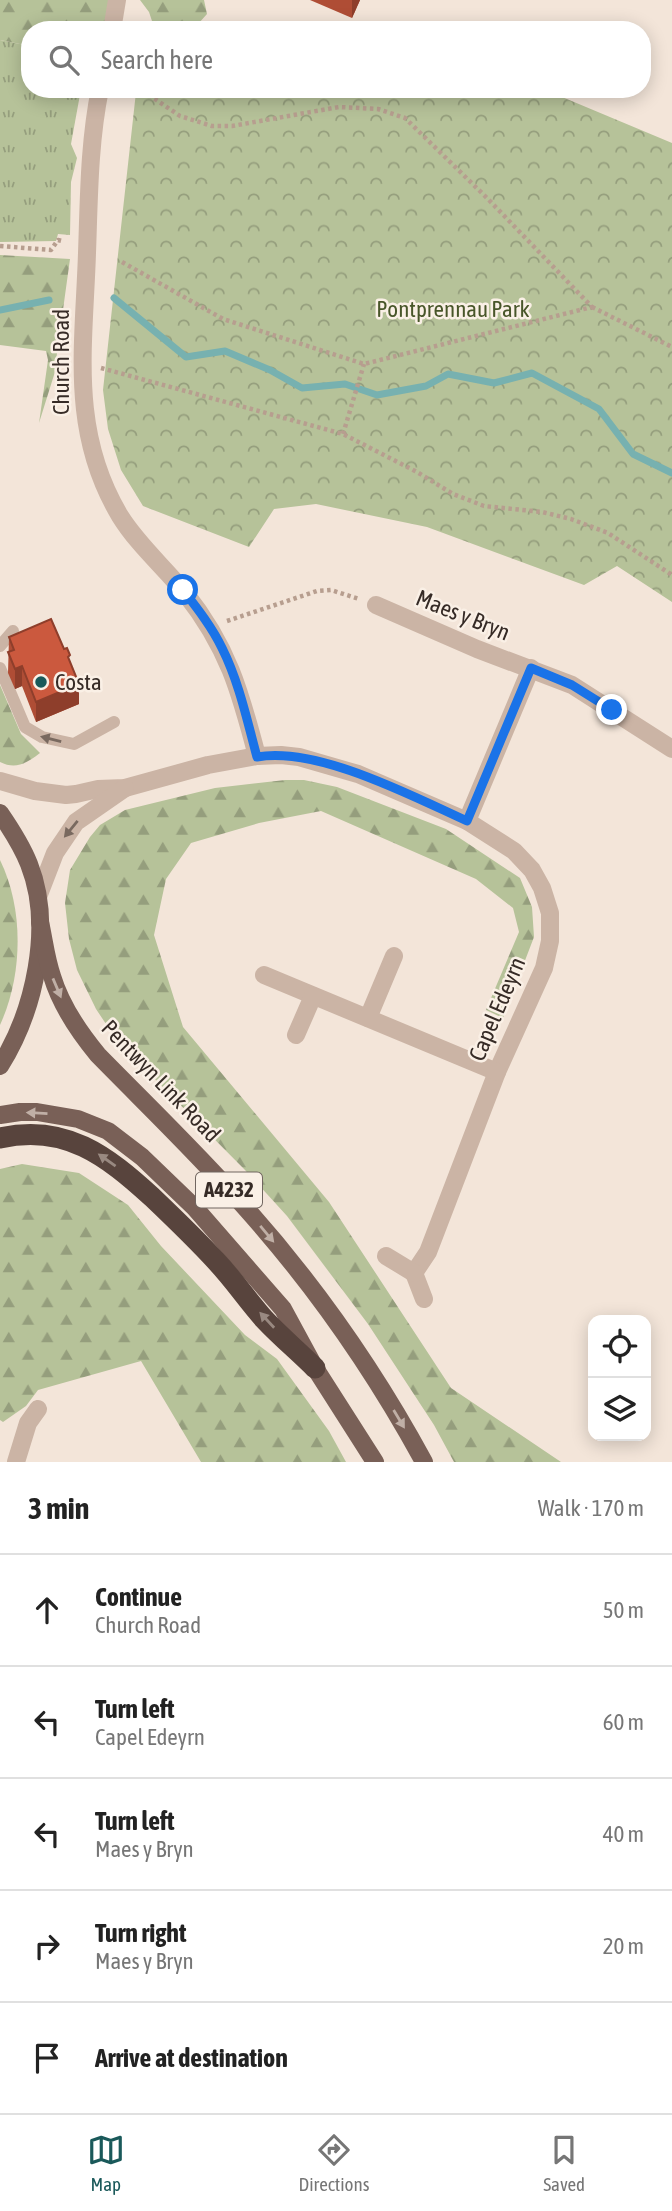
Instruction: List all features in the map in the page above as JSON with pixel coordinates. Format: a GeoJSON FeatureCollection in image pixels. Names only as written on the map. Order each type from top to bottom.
{"type":"FeatureCollection","features":[{"type":"Feature","properties":{"kind":"highway"},"geometry":{"type":"LineString","coordinates":[[0,1138],[24,1133],[54,1136],[72,1141],[105,1158],[128,1175],[172,1216],[218,1263],[265,1320],[316,1368]]}},
{"type":"Feature","properties":{"kind":"main road","name":"A4232"},"geometry":{"type":"LineString","coordinates":[[0,813],[29,864],[40,922],[33,990],[19,1031],[0,1066]]}},
{"type":"Feature","properties":{"kind":"main road","name":"Pentwyn Link Road"},"geometry":{"type":"LineString","coordinates":[[40,922],[52,976],[67,1011],[84,1037],[98,1055],[202,1161],[278,1247],[354,1348],[424,1462]]}},
{"type":"Feature","properties":{"kind":"main road","name":"A4232"},"geometry":{"type":"LineString","coordinates":[[0,1115],[20,1112],[78,1119],[108,1131],[127,1145],[194,1208],[283,1309],[316,1368],[375,1462]]}},
{"type":"Feature","properties":{"kind":"street"},"geometry":{"type":"LineString","coordinates":[[114,21],[117,0]]}},
{"type":"Feature","properties":{"kind":"street","name":"Church Road"},"geometry":{"type":"LineString","coordinates":[[99,98],[91,151],[84,320],[83,404],[88,436],[103,482],[121,518],[190,599],[221,646],[238,687],[257,757]]}},
{"type":"Feature","properties":{"kind":"street","name":"Maes y Bryn"},"geometry":{"type":"LineString","coordinates":[[376,605],[477,649],[572,685],[672,749]]}},
{"type":"Feature","properties":{"kind":"street"},"geometry":{"type":"LineString","coordinates":[[467,821],[531,668]]}},
{"type":"Feature","properties":{"kind":"street","name":"Capel Edeyrn"},"geometry":{"type":"LineString","coordinates":[[0,781],[35,791],[66,795],[98,789],[125,788],[208,765],[281,755],[358,774],[467,821],[514,851],[532,870],[542,888],[550,913],[550,941],[544,968],[497,1072],[428,1252],[414,1273]]}},
{"type":"Feature","properties":{"kind":"street","name":"Capel Edeyrn"},"geometry":{"type":"LineString","coordinates":[[37,897],[55,853],[76,822],[125,788]]}},
{"type":"Feature","properties":{"kind":"street"},"geometry":{"type":"LineString","coordinates":[[368,1018],[394,956]]}},
{"type":"Feature","properties":{"kind":"street"},"geometry":{"type":"LineString","coordinates":[[264,975],[497,1072]]}},
{"type":"Feature","properties":{"kind":"street"},"geometry":{"type":"LineString","coordinates":[[296,1035],[313,996]]}},
{"type":"Feature","properties":{"kind":"street"},"geometry":{"type":"LineString","coordinates":[[386,1256],[414,1273],[424,1299]]}},
{"type":"Feature","properties":{"kind":"street"},"geometry":{"type":"LineString","coordinates":[[16,1462],[28,1423],[38,1409]]}},
{"type":"Feature","properties":{"kind":"lane"},"geometry":{"type":"LineString","coordinates":[[0,646],[13,631]]}},
{"type":"Feature","properties":{"kind":"lane"},"geometry":{"type":"LineString","coordinates":[[0,668],[25,726],[35,734],[74,744],[114,722]]}},
{"type":"Feature","properties":{"kind":"path"},"geometry":{"type":"LineString","coordinates":[[153,98],[180,116],[212,126],[232,126],[339,107],[378,108],[405,118],[592,307],[672,347]]}},
{"type":"Feature","properties":{"kind":"path"},"geometry":{"type":"LineString","coordinates":[[0,246],[51,250],[58,240],[62,241]]}},
{"type":"Feature","properties":{"kind":"path"},"geometry":{"type":"LineString","coordinates":[[122,262],[223,319],[364,364],[592,307]]}},
{"type":"Feature","properties":{"kind":"path"},"geometry":{"type":"LineString","coordinates":[[344,434],[364,364]]}},
{"type":"Feature","properties":{"kind":"path"},"geometry":{"type":"LineString","coordinates":[[100,368],[344,434],[453,494],[484,506],[542,512],[608,533],[672,575]]}},
{"type":"Feature","properties":{"kind":"path"},"geometry":{"type":"LineString","coordinates":[[226,622],[317,592],[331,590],[376,605]]}},
{"type":"Feature","properties":{"kind":"green space"},"geometry":{"type":"Polygon","coordinates":[[[0,0],[115,0],[111,21],[21,21],[21,44],[0,40],[0,0]]]}},
{"type":"Feature","properties":{"kind":"green space"},"geometry":{"type":"Polygon","coordinates":[[[140,0],[204,0],[207,14],[201,21],[152,21],[140,0]]]}},
{"type":"Feature","properties":{"kind":"green space"},"geometry":{"type":"Polygon","coordinates":[[[0,40],[21,44],[21,98],[79,98],[71,144],[77,158],[71,182],[70,235],[58,234],[56,241],[0,242],[0,40]]]}},
{"type":"Feature","properties":{"kind":"green space","name":"Pontprennau Park"},"geometry":{"type":"Polygon","coordinates":[[[135,98],[564,98],[672,143],[672,602],[617,566],[584,585],[427,527],[316,504],[274,509],[249,547],[143,506],[121,470],[108,429],[103,390],[135,98]]]}},
{"type":"Feature","properties":{"kind":"green space"},"geometry":{"type":"Polygon","coordinates":[[[0,255],[70,259],[54,375],[39,423],[48,360],[46,351],[0,345],[0,255]]]}},
{"type":"Feature","properties":{"kind":"green space"},"geometry":{"type":"Polygon","coordinates":[[[0,685],[21,734],[40,753],[21,764],[0,762],[0,685]]]}},
{"type":"Feature","properties":{"kind":"green space"},"geometry":{"type":"Polygon","coordinates":[[[304,780],[337,787],[446,829],[520,878],[532,907],[534,937],[503,1018],[486,1010],[519,932],[513,908],[476,879],[321,811],[259,823],[191,843],[166,879],[154,935],[183,1027],[329,1202],[451,1388],[561,1462],[454,1462],[434,1425],[368,1324],[287,1216],[118,1042],[96,1009],[77,970],[69,939],[65,903],[70,870],[100,825],[125,810],[215,788],[304,780]]]}},
{"type":"Feature","properties":{"kind":"green space"},"geometry":{"type":"Polygon","coordinates":[[[0,860],[13,899],[18,942],[13,985],[0,1025],[0,860]]]}},
{"type":"Feature","properties":{"kind":"green space"},"geometry":{"type":"Polygon","coordinates":[[[22,1164],[79,1173],[128,1205],[161,1246],[245,1335],[277,1359],[329,1431],[346,1462],[201,1462],[141,1361],[38,1390],[26,1406],[3,1422],[0,1420],[0,1169],[22,1164]]]}},
{"type":"Feature","properties":{"kind":"building","name":"Costa"},"geometry":{"type":"Polygon","coordinates":[[[51,619],[64,649],[67,648],[79,684],[36,702],[22,666],[15,669],[8,652],[14,650],[9,637],[51,619]]]}},
{"type":"Feature","properties":{"kind":"waterway"},"geometry":{"type":"LineString","coordinates":[[114,298],[186,357],[225,351],[270,370],[302,388],[345,384],[377,395],[426,386],[448,374],[494,383],[532,373],[599,409],[633,454],[672,473]]}},
{"type":"Feature","properties":{"kind":"waterway"},"geometry":{"type":"LineString","coordinates":[[0,310],[49,300]]}},
{"type":"Feature","properties":{"kind":"place","name":"Costa"},"geometry":{"type":"Point","coordinates":[41,682]}},
{"type":"Feature","properties":{"kind":"route"},"geometry":{"type":"LineString","coordinates":[[183,590],[212,630],[228,661],[257,757],[281,755],[326,764],[358,774],[467,821],[531,668],[572,685],[612,710]]}}]}
